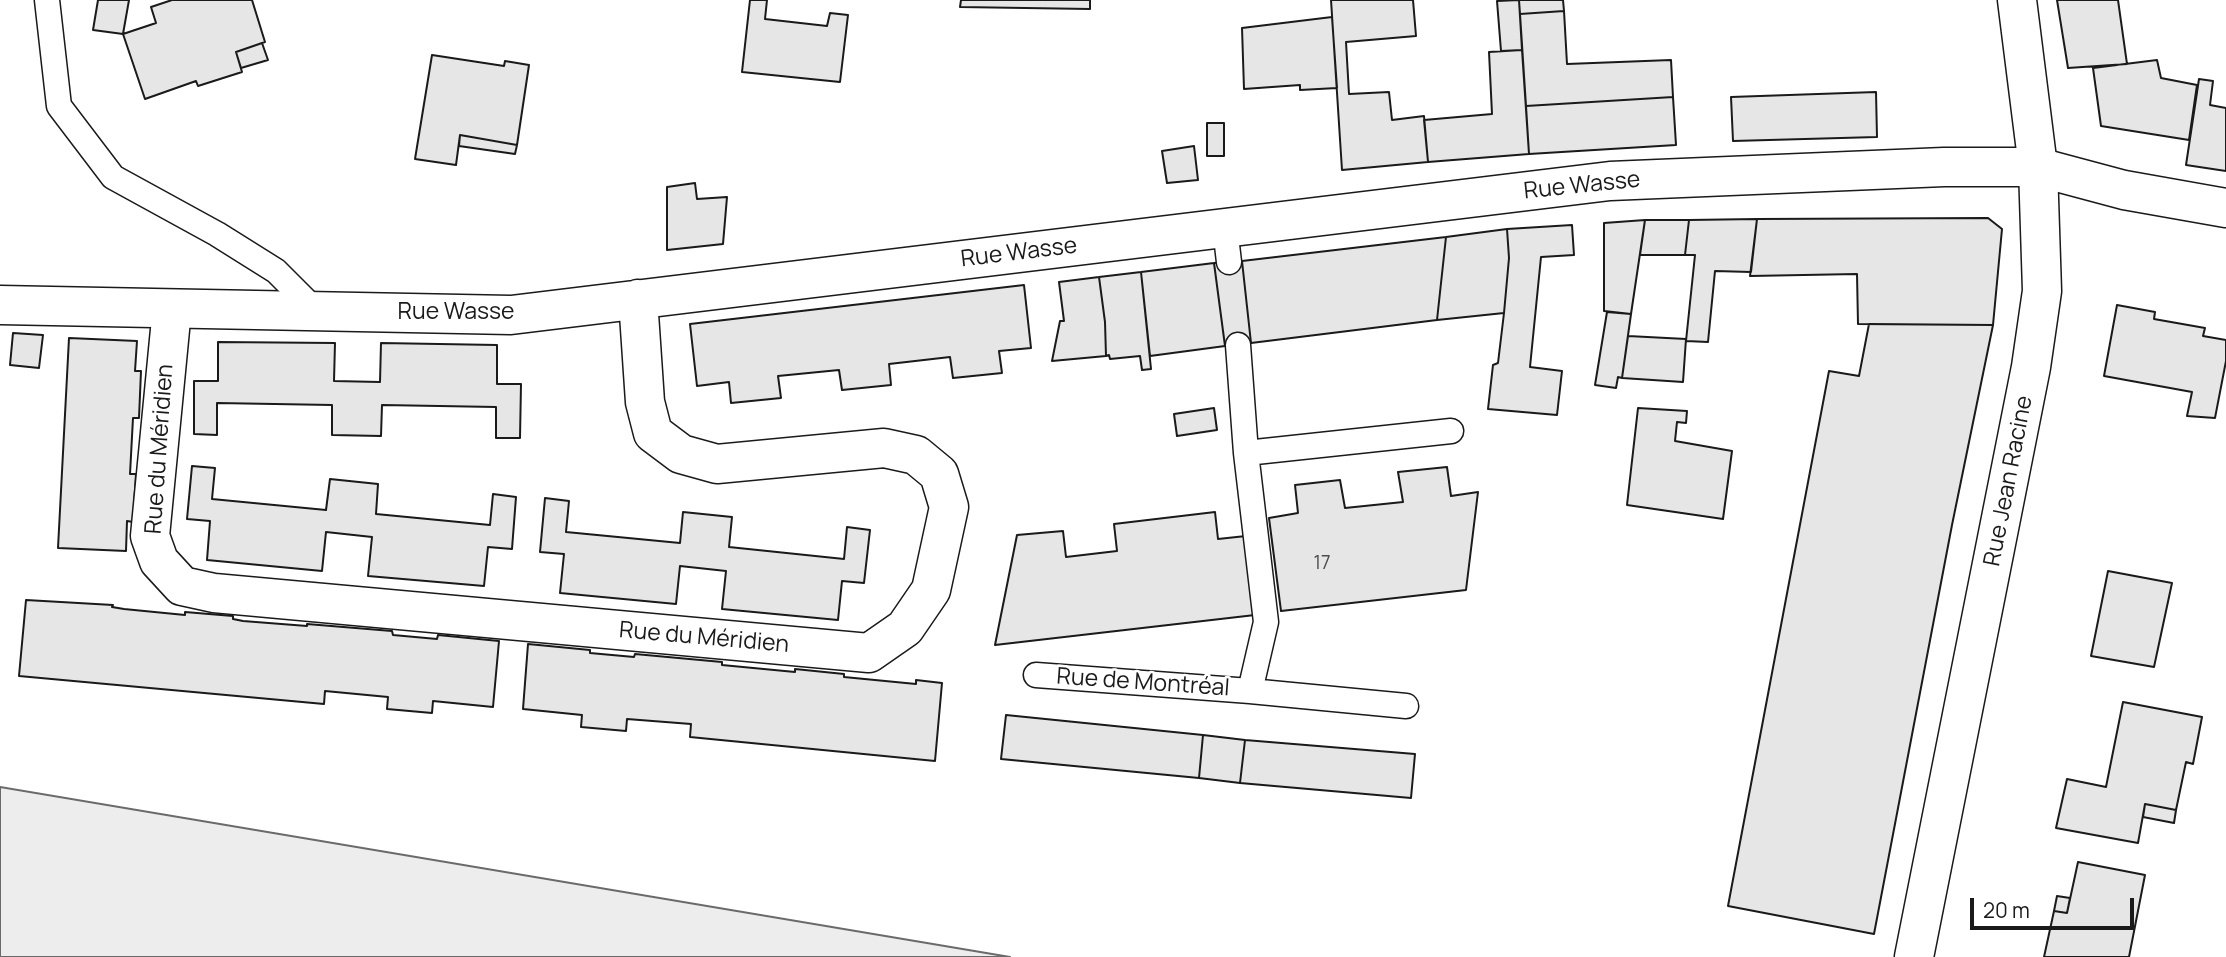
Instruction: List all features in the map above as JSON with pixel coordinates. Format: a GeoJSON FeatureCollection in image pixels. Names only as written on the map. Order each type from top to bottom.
{"type":"FeatureCollection","features":[{"type":"Feature","properties":{"kind":"street","name":"Rue Jean Racine"},"geometry":{"type":"LineString","coordinates":[[1914,957],[2031,367],[2042,290],[2038,167],[2017,0]]}},
{"type":"Feature","properties":{"kind":"street","name":"Rue Wasse"},"geometry":{"type":"LineString","coordinates":[[0,305],[511,315],[638,299],[1227,245],[1610,181],[1944,167],[2038,167],[2124,190],[2226,208]]}},
{"type":"Feature","properties":{"kind":"street","name":"Rue du Méridien"},"geometry":{"type":"LineString","coordinates":[[172,309],[150,536],[159,561],[181,586],[228,594],[869,653],[905,628],[931,590],[942,542],[949,507],[939,474],[916,455],[884,448],[717,464],[681,454],[653,433],[645,401],[638,299]]}},
{"type":"Feature","properties":{"kind":"lane"},"geometry":{"type":"LineString","coordinates":[[47,0],[59,106],[113,177],[217,234],[276,271],[317,312]]}},
{"type":"Feature","properties":{"kind":"lane","name":"Rue de Montréal"},"geometry":{"type":"LineString","coordinates":[[1238,345],[1246,453],[1266,622],[1250,691]]}},
{"type":"Feature","properties":{"kind":"lane"},"geometry":{"type":"LineString","coordinates":[[1246,453],[1451,431]]}},
{"type":"Feature","properties":{"kind":"lane","name":"Rue de Montréal"},"geometry":{"type":"LineString","coordinates":[[1037,675],[1406,706]]}},
{"type":"Feature","properties":{"kind":"shaded area"},"geometry":{"type":"Polygon","coordinates":[[[0,787],[1010,957],[0,957],[0,787]]]}},
{"type":"Feature","properties":{"kind":"building"},"geometry":{"type":"Polygon","coordinates":[[[98,0],[129,0],[123,34],[93,30],[98,0]]]}},
{"type":"Feature","properties":{"kind":"building"},"geometry":{"type":"Polygon","coordinates":[[[172,0],[252,0],[265,42],[236,52],[242,72],[198,86],[196,81],[145,99],[123,34],[156,23],[151,7],[172,0]]]}},
{"type":"Feature","properties":{"kind":"building"},"geometry":{"type":"Polygon","coordinates":[[[750,0],[767,0],[765,19],[827,26],[830,13],[848,15],[840,82],[742,72],[750,0]]]}},
{"type":"Feature","properties":{"kind":"building"},"geometry":{"type":"Polygon","coordinates":[[[961,0],[1090,0],[1090,9],[960,7],[961,0]]]}},
{"type":"Feature","properties":{"kind":"building"},"geometry":{"type":"Polygon","coordinates":[[[1331,0],[1413,0],[1416,36],[1346,42],[1349,94],[1389,92],[1392,120],[1424,116],[1428,162],[1342,170],[1331,0]]]}},
{"type":"Feature","properties":{"kind":"building"},"geometry":{"type":"Polygon","coordinates":[[[1519,0],[1563,0],[1564,11],[1520,14],[1519,0]]]}},
{"type":"Feature","properties":{"kind":"building"},"geometry":{"type":"Polygon","coordinates":[[[1519,0],[1522,50],[1501,51],[1497,1],[1519,0]]]}},
{"type":"Feature","properties":{"kind":"building"},"geometry":{"type":"Polygon","coordinates":[[[2057,0],[2118,0],[2127,64],[2068,68],[2057,0]]]}},
{"type":"Feature","properties":{"kind":"building"},"geometry":{"type":"Polygon","coordinates":[[[1564,11],[1567,64],[1671,60],[1673,97],[1526,106],[1520,14],[1564,11]]]}},
{"type":"Feature","properties":{"kind":"building"},"geometry":{"type":"Polygon","coordinates":[[[1332,17],[1337,88],[1300,90],[1300,85],[1244,89],[1242,28],[1332,17]]]}},
{"type":"Feature","properties":{"kind":"building"},"geometry":{"type":"Polygon","coordinates":[[[262,43],[268,60],[241,68],[236,52],[262,43]]]}},
{"type":"Feature","properties":{"kind":"building"},"geometry":{"type":"Polygon","coordinates":[[[1522,50],[1529,154],[1428,162],[1424,120],[1492,114],[1489,52],[1522,50]]]}},
{"type":"Feature","properties":{"kind":"building"},"geometry":{"type":"Polygon","coordinates":[[[432,55],[504,66],[505,61],[529,65],[517,145],[460,135],[456,165],[415,159],[432,55]]]}},
{"type":"Feature","properties":{"kind":"building"},"geometry":{"type":"Polygon","coordinates":[[[2157,60],[2161,78],[2197,85],[2189,140],[2101,126],[2093,68],[2157,60]]]}},
{"type":"Feature","properties":{"kind":"building"},"geometry":{"type":"Polygon","coordinates":[[[2199,79],[2213,81],[2210,105],[2226,108],[2226,171],[2186,165],[2199,79]]]}},
{"type":"Feature","properties":{"kind":"building"},"geometry":{"type":"Polygon","coordinates":[[[1876,92],[1877,137],[1733,141],[1731,97],[1876,92]]]}},
{"type":"Feature","properties":{"kind":"building"},"geometry":{"type":"Polygon","coordinates":[[[1673,97],[1676,145],[1529,154],[1526,106],[1673,97]]]}},
{"type":"Feature","properties":{"kind":"building"},"geometry":{"type":"Polygon","coordinates":[[[1207,123],[1224,123],[1224,156],[1207,156],[1207,123]]]}},
{"type":"Feature","properties":{"kind":"building"},"geometry":{"type":"Polygon","coordinates":[[[460,135],[517,145],[515,154],[459,146],[460,135]]]}},
{"type":"Feature","properties":{"kind":"building"},"geometry":{"type":"Polygon","coordinates":[[[1194,146],[1198,180],[1167,183],[1162,151],[1194,146]]]}},
{"type":"Feature","properties":{"kind":"building"},"geometry":{"type":"Polygon","coordinates":[[[695,183],[697,199],[727,197],[723,244],[667,250],[667,187],[695,183]]]}},
{"type":"Feature","properties":{"kind":"building"},"geometry":{"type":"Polygon","coordinates":[[[1988,218],[2002,229],[1993,325],[1858,324],[1857,274],[1750,276],[1757,219],[1988,218]]]}},
{"type":"Feature","properties":{"kind":"building"},"geometry":{"type":"Polygon","coordinates":[[[1757,219],[1751,272],[1715,271],[1708,342],[1686,341],[1695,255],[1685,255],[1689,220],[1757,219]]]}},
{"type":"Feature","properties":{"kind":"building"},"geometry":{"type":"Polygon","coordinates":[[[1645,220],[1689,220],[1685,255],[1640,255],[1645,220]]]}},
{"type":"Feature","properties":{"kind":"building"},"geometry":{"type":"Polygon","coordinates":[[[1645,220],[1631,314],[1604,311],[1604,223],[1645,220]]]}},
{"type":"Feature","properties":{"kind":"building"},"geometry":{"type":"Polygon","coordinates":[[[1572,225],[1574,255],[1541,257],[1530,367],[1562,371],[1557,415],[1488,409],[1493,365],[1498,363],[1504,313],[1509,258],[1507,229],[1572,225]]]}},
{"type":"Feature","properties":{"kind":"building"},"geometry":{"type":"Polygon","coordinates":[[[1507,229],[1509,258],[1504,313],[1437,320],[1446,237],[1507,229]]]}},
{"type":"Feature","properties":{"kind":"building"},"geometry":{"type":"Polygon","coordinates":[[[1446,237],[1437,320],[1251,343],[1242,261],[1446,237]]]}},
{"type":"Feature","properties":{"kind":"building"},"geometry":{"type":"Polygon","coordinates":[[[1242,261],[1251,343],[1225,346],[1214,263],[1242,261]]]}},
{"type":"Feature","properties":{"kind":"building"},"geometry":{"type":"Polygon","coordinates":[[[1214,263],[1225,346],[1150,356],[1141,272],[1214,263]]]}},
{"type":"Feature","properties":{"kind":"building"},"geometry":{"type":"Polygon","coordinates":[[[1141,272],[1151,369],[1142,370],[1140,356],[1110,359],[1109,355],[1106,356],[1099,277],[1141,272]]]}},
{"type":"Feature","properties":{"kind":"building"},"geometry":{"type":"Polygon","coordinates":[[[1099,277],[1106,356],[1052,361],[1060,321],[1064,321],[1059,282],[1099,277]]]}},
{"type":"Feature","properties":{"kind":"building"},"geometry":{"type":"Polygon","coordinates":[[[1024,285],[1031,348],[999,351],[1002,373],[953,378],[950,357],[889,364],[891,385],[842,390],[839,370],[778,376],[781,398],[731,403],[729,382],[697,386],[690,324],[1024,285]]]}},
{"type":"Feature","properties":{"kind":"building"},"geometry":{"type":"Polygon","coordinates":[[[2117,305],[2155,312],[2154,319],[2205,328],[2203,336],[2226,340],[2226,361],[2215,418],[2187,416],[2192,392],[2104,376],[2117,305]]]}},
{"type":"Feature","properties":{"kind":"building"},"geometry":{"type":"Polygon","coordinates":[[[1607,312],[1631,314],[1622,378],[1618,377],[1616,388],[1595,385],[1607,312]]]}},
{"type":"Feature","properties":{"kind":"building"},"geometry":{"type":"Polygon","coordinates":[[[1869,324],[1993,325],[1874,934],[1728,906],[1829,371],[1859,376],[1869,324]]]}},
{"type":"Feature","properties":{"kind":"building"},"geometry":{"type":"Polygon","coordinates":[[[13,333],[43,335],[39,368],[10,365],[13,333]]]}},
{"type":"Feature","properties":{"kind":"building"},"geometry":{"type":"Polygon","coordinates":[[[1628,336],[1686,339],[1683,382],[1622,378],[1628,336]]]}},
{"type":"Feature","properties":{"kind":"building"},"geometry":{"type":"Polygon","coordinates":[[[69,338],[137,341],[135,371],[141,371],[139,418],[133,418],[130,474],[136,474],[133,522],[127,521],[126,551],[58,548],[69,338]]]}},
{"type":"Feature","properties":{"kind":"building"},"geometry":{"type":"Polygon","coordinates":[[[218,342],[335,343],[334,381],[380,382],[381,343],[497,345],[497,384],[521,384],[520,438],[496,438],[496,407],[382,405],[381,436],[332,435],[332,405],[217,403],[217,435],[194,434],[194,381],[218,381],[218,342]]]}},
{"type":"Feature","properties":{"kind":"building"},"geometry":{"type":"Polygon","coordinates":[[[1214,408],[1217,430],[1177,436],[1174,414],[1214,408]]]}},
{"type":"Feature","properties":{"kind":"building"},"geometry":{"type":"Polygon","coordinates":[[[1638,408],[1687,411],[1686,423],[1677,422],[1675,441],[1732,451],[1723,519],[1627,505],[1638,408]]]}},
{"type":"Feature","properties":{"kind":"building"},"geometry":{"type":"Polygon","coordinates":[[[192,466],[215,468],[212,499],[326,510],[330,479],[378,484],[376,514],[490,525],[493,494],[516,497],[512,549],[488,547],[484,586],[368,576],[372,537],[326,532],[322,571],[207,560],[210,521],[187,519],[192,466]]]}},
{"type":"Feature","properties":{"kind":"building"},"geometry":{"type":"Polygon","coordinates":[[[1447,467],[1451,496],[1478,492],[1466,590],[1281,611],[1269,518],[1298,513],[1295,485],[1340,480],[1345,508],[1403,502],[1398,472],[1447,467]]]}},
{"type":"Feature","properties":{"kind":"building"},"geometry":{"type":"Polygon","coordinates":[[[545,498],[569,501],[566,532],[680,543],[683,512],[732,517],[729,547],[844,559],[847,527],[870,530],[864,583],[842,581],[838,620],[722,609],[726,571],[680,566],[676,604],[560,593],[564,554],[540,552],[545,498]]]}},
{"type":"Feature","properties":{"kind":"building"},"geometry":{"type":"Polygon","coordinates":[[[1215,512],[1218,539],[1246,536],[1255,615],[995,645],[1017,535],[1063,531],[1066,557],[1117,551],[1114,524],[1215,512]]]}},
{"type":"Feature","properties":{"kind":"building"},"geometry":{"type":"Polygon","coordinates":[[[2108,571],[2172,583],[2154,667],[2091,656],[2108,571]]]}},
{"type":"Feature","properties":{"kind":"building"},"geometry":{"type":"Polygon","coordinates":[[[26,600],[113,605],[112,607],[124,609],[185,615],[185,612],[233,616],[233,619],[243,621],[392,631],[393,635],[437,639],[438,635],[499,641],[493,707],[433,701],[432,713],[387,709],[388,697],[325,691],[324,704],[19,676],[26,600]]]}},
{"type":"Feature","properties":{"kind":"building"},"geometry":{"type":"Polygon","coordinates":[[[528,644],[590,650],[590,653],[722,662],[722,665],[795,672],[795,669],[916,684],[916,680],[942,683],[935,761],[690,737],[691,724],[627,719],[626,731],[581,727],[582,715],[523,709],[528,644]]]}},
{"type":"Feature","properties":{"kind":"building"},"geometry":{"type":"Polygon","coordinates":[[[2123,702],[2202,717],[2193,764],[2186,762],[2176,810],[2145,804],[2138,843],[2056,828],[2067,779],[2106,787],[2123,702]]]}},
{"type":"Feature","properties":{"kind":"building"},"geometry":{"type":"Polygon","coordinates":[[[1006,715],[1203,735],[1199,778],[1001,759],[1006,715]]]}},
{"type":"Feature","properties":{"kind":"building"},"geometry":{"type":"Polygon","coordinates":[[[1203,735],[1245,740],[1240,783],[1199,778],[1203,735]]]}},
{"type":"Feature","properties":{"kind":"building"},"geometry":{"type":"Polygon","coordinates":[[[1245,740],[1415,754],[1411,798],[1240,783],[1245,740]]]}},
{"type":"Feature","properties":{"kind":"building"},"geometry":{"type":"Polygon","coordinates":[[[2145,804],[2176,810],[2174,823],[2143,817],[2145,804]]]}},
{"type":"Feature","properties":{"kind":"building"},"geometry":{"type":"Polygon","coordinates":[[[2078,862],[2145,875],[2129,957],[2044,957],[2054,911],[2067,913],[2078,862]]]}},
{"type":"Feature","properties":{"kind":"building"},"geometry":{"type":"Polygon","coordinates":[[[2057,896],[2070,898],[2067,913],[2054,911],[2057,896]]]}}]}
